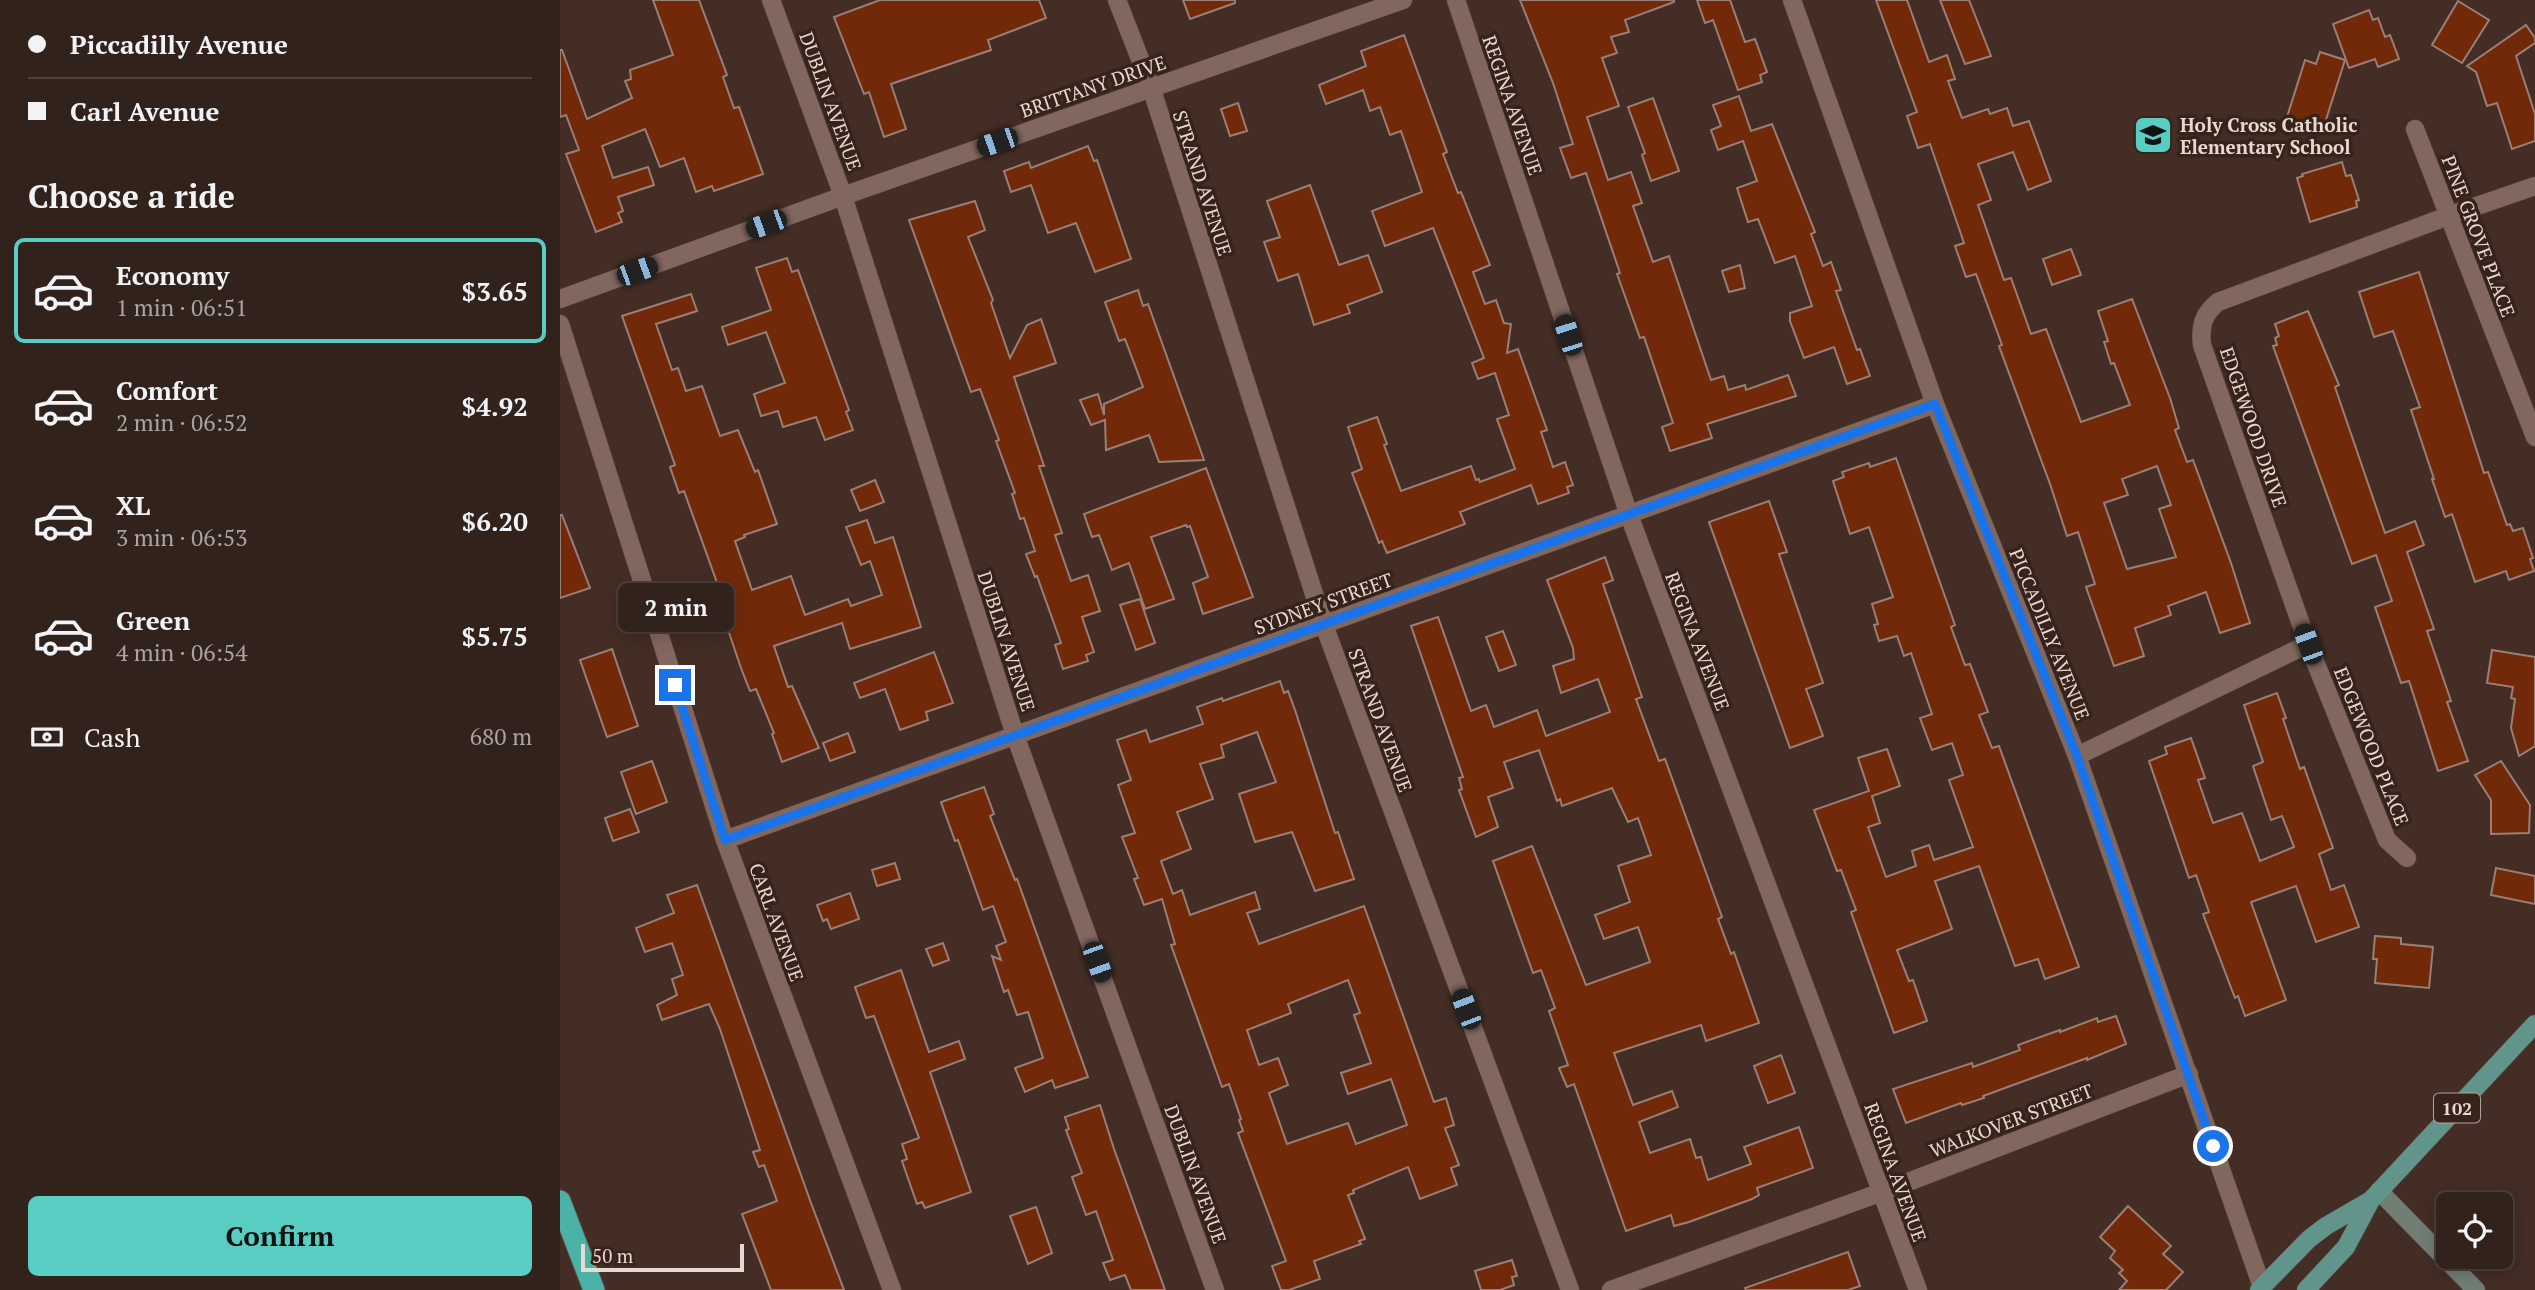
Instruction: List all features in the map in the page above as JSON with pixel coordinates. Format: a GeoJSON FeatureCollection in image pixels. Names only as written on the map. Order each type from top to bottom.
{"type":"FeatureCollection","features":[{"type":"Feature","properties":{"kind":"highway"},"geometry":{"type":"LineString","coordinates":[[560,1201],[594,1290]]}},
{"type":"Feature","properties":{"kind":"main road","name":"102"},"geometry":{"type":"LineString","coordinates":[[2306,1290],[2346,1247],[2375,1196],[2535,1024]]}},
{"type":"Feature","properties":{"kind":"main road","name":"102"},"geometry":{"type":"LineString","coordinates":[[2261,1288],[2309,1239],[2375,1196]]}},
{"type":"Feature","properties":{"kind":"street","name":"DUBLIN AVENUE"},"geometry":{"type":"LineString","coordinates":[[771,0],[843,196],[1015,735],[1215,1290]]}},
{"type":"Feature","properties":{"kind":"street","name":"STRAND AVENUE"},"geometry":{"type":"LineString","coordinates":[[1117,0],[1150,87],[1324,625],[1570,1290]]}},
{"type":"Feature","properties":{"kind":"street","name":"BRITTANY DRIVE"},"geometry":{"type":"LineString","coordinates":[[560,299],[1150,87],[1403,0]]}},
{"type":"Feature","properties":{"kind":"street","name":"REGINA AVENUE"},"geometry":{"type":"LineString","coordinates":[[1456,0],[1629,515],[1917,1290]]}},
{"type":"Feature","properties":{"kind":"street","name":"PICCADILLY AVENUE"},"geometry":{"type":"LineString","coordinates":[[1791,0],[1935,404],[2077,756],[2261,1288]]}},
{"type":"Feature","properties":{"kind":"street","name":"PINE GROVE PLACE"},"geometry":{"type":"LineString","coordinates":[[2414,129],[2535,437]]}},
{"type":"Feature","properties":{"kind":"street","name":"EDGEWOOD DRIVE"},"geometry":{"type":"LineString","coordinates":[[2308,644],[2203,345],[2203,320],[2208,310],[2218,302],[2448,216],[2535,187]]}},
{"type":"Feature","properties":{"kind":"street","name":"CARL AVENUE"},"geometry":{"type":"LineString","coordinates":[[560,324],[725,840],[892,1290]]}},
{"type":"Feature","properties":{"kind":"street","name":"SYDNEY STREET"},"geometry":{"type":"LineString","coordinates":[[725,840],[1935,404]]}},
{"type":"Feature","properties":{"kind":"street"},"geometry":{"type":"LineString","coordinates":[[2077,756],[2308,644]]}},
{"type":"Feature","properties":{"kind":"street","name":"EDGEWOOD PLACE"},"geometry":{"type":"LineString","coordinates":[[2308,644],[2387,840],[2407,858]]}},
{"type":"Feature","properties":{"kind":"street","name":"WALKOVER STREET"},"geometry":{"type":"LineString","coordinates":[[1611,1290],[1882,1192],[2189,1074]]}},
{"type":"Feature","properties":{"kind":"street"},"geometry":{"type":"LineString","coordinates":[[2375,1196],[2476,1290]]}},
{"type":"Feature","properties":{"kind":"building"},"geometry":{"type":"Polygon","coordinates":[[[653,0],[699,0],[727,75],[723,77],[734,108],[739,107],[763,174],[714,191],[712,186],[696,192],[684,158],[660,167],[645,129],[602,146],[613,178],[648,167],[654,185],[618,197],[623,211],[618,213],[622,222],[596,232],[566,154],[579,150],[566,115],[560,117],[560,50],[587,119],[632,98],[625,81],[631,79],[630,70],[673,55],[653,0]]]}},
{"type":"Feature","properties":{"kind":"building"},"geometry":{"type":"Polygon","coordinates":[[[880,0],[1039,0],[1046,18],[988,40],[991,50],[891,84],[906,129],[884,137],[869,92],[864,94],[834,17],[880,0]]]}},
{"type":"Feature","properties":{"kind":"building"},"geometry":{"type":"Polygon","coordinates":[[[1183,0],[1235,0],[1235,3],[1190,19],[1183,0]]]}},
{"type":"Feature","properties":{"kind":"building"},"geometry":{"type":"Polygon","coordinates":[[[1520,0],[1674,0],[1625,20],[1629,32],[1611,37],[1617,53],[1602,58],[1619,106],[1587,117],[1608,180],[1631,172],[1642,203],[1633,206],[1653,262],[1669,256],[1711,380],[1724,376],[1728,390],[1745,385],[1746,390],[1788,375],[1796,396],[1707,424],[1712,438],[1670,451],[1662,427],[1673,423],[1644,337],[1640,338],[1617,274],[1620,273],[1586,173],[1571,178],[1560,148],[1573,144],[1553,83],[1520,0]]]}},
{"type":"Feature","properties":{"kind":"building"},"geometry":{"type":"Polygon","coordinates":[[[1697,0],[1730,0],[1745,42],[1755,39],[1767,72],[1760,75],[1762,82],[1738,90],[1713,20],[1705,23],[1697,0]]]}},
{"type":"Feature","properties":{"kind":"building"},"geometry":{"type":"Polygon","coordinates":[[[1876,0],[1907,0],[1929,62],[1947,55],[1955,79],[1948,81],[1962,118],[1988,109],[1990,114],[2007,108],[2013,126],[2029,121],[2051,181],[2028,190],[2013,152],[1978,164],[1991,200],[1978,205],[2004,280],[2011,278],[2031,334],[2046,329],[2081,422],[2130,405],[2114,363],[2111,364],[2104,342],[2108,341],[2098,311],[2132,299],[2170,398],[2179,428],[2175,430],[2187,462],[2193,460],[2250,623],[2220,633],[2206,592],[2168,606],[2171,615],[2135,628],[2144,656],[2114,666],[2086,587],[2095,584],[2078,532],[2067,536],[1976,274],[1966,277],[1955,246],[1964,243],[1930,144],[1918,148],[1907,116],[1917,112],[1876,0]],[[2157,466],[2122,479],[2128,495],[2104,503],[2127,569],[2176,557],[2159,509],[2171,505],[2157,466]]]}},
{"type":"Feature","properties":{"kind":"building"},"geometry":{"type":"Polygon","coordinates":[[[1940,0],[1969,0],[1991,56],[1965,64],[1940,0]]]}},
{"type":"Feature","properties":{"kind":"building"},"geometry":{"type":"Polygon","coordinates":[[[2458,1],[2489,20],[2462,63],[2432,45],[2458,1]]]}},
{"type":"Feature","properties":{"kind":"building"},"geometry":{"type":"Polygon","coordinates":[[[2369,10],[2373,20],[2378,18],[2385,37],[2390,35],[2399,59],[2378,67],[2375,59],[2349,68],[2333,24],[2369,10]]]}},
{"type":"Feature","properties":{"kind":"building"},"geometry":{"type":"Polygon","coordinates":[[[2526,25],[2535,38],[2535,43],[2516,56],[2535,114],[2535,141],[2512,149],[2497,103],[2487,106],[2476,72],[2467,66],[2526,25]]]}},
{"type":"Feature","properties":{"kind":"building"},"geometry":{"type":"Polygon","coordinates":[[[1404,35],[1447,152],[1443,154],[1490,265],[1473,272],[1485,304],[1496,300],[1504,323],[1511,324],[1507,353],[1518,349],[1547,430],[1541,432],[1553,467],[1565,462],[1573,485],[1567,487],[1569,493],[1538,504],[1531,485],[1460,512],[1465,524],[1387,553],[1382,541],[1379,543],[1352,473],[1362,469],[1348,427],[1377,417],[1401,491],[1471,466],[1476,480],[1479,479],[1480,482],[1515,469],[1497,419],[1509,415],[1495,373],[1478,379],[1472,363],[1484,358],[1433,228],[1385,246],[1372,211],[1422,192],[1401,131],[1390,135],[1380,107],[1370,111],[1363,90],[1326,104],[1319,85],[1366,66],[1361,51],[1404,35]]]}},
{"type":"Feature","properties":{"kind":"building"},"geometry":{"type":"Polygon","coordinates":[[[2320,52],[2345,60],[2323,129],[2287,117],[2305,60],[2316,64],[2320,52]]]}},
{"type":"Feature","properties":{"kind":"building"},"geometry":{"type":"Polygon","coordinates":[[[1739,96],[1751,131],[1772,124],[1815,232],[1811,234],[1823,266],[1831,262],[1841,290],[1836,291],[1857,350],[1860,349],[1870,376],[1847,384],[1834,347],[1804,358],[1790,321],[1790,313],[1812,306],[1795,256],[1775,263],[1758,219],[1748,222],[1737,188],[1757,181],[1743,141],[1718,150],[1711,130],[1721,126],[1713,105],[1739,96]]]}},
{"type":"Feature","properties":{"kind":"building"},"geometry":{"type":"Polygon","coordinates":[[[1653,98],[1679,171],[1651,181],[1642,155],[1645,153],[1628,107],[1653,98]]]}},
{"type":"Feature","properties":{"kind":"building"},"geometry":{"type":"Polygon","coordinates":[[[1238,103],[1247,131],[1230,136],[1221,109],[1238,103]]]}},
{"type":"Feature","properties":{"kind":"building"},"geometry":{"type":"Polygon","coordinates":[[[1088,146],[1094,161],[1097,160],[1131,259],[1095,272],[1076,223],[1048,233],[1031,185],[1011,192],[1004,171],[1029,162],[1031,168],[1088,146]]]}},
{"type":"Feature","properties":{"kind":"building"},"geometry":{"type":"Polygon","coordinates":[[[2342,162],[2346,176],[2351,175],[2359,200],[2356,201],[2357,207],[2310,222],[2297,178],[2342,162]]]}},
{"type":"Feature","properties":{"kind":"building"},"geometry":{"type":"Polygon","coordinates":[[[1310,185],[1339,265],[1368,255],[1382,292],[1347,305],[1350,313],[1314,325],[1298,274],[1278,281],[1264,242],[1280,237],[1267,201],[1310,185]]]}},
{"type":"Feature","properties":{"kind":"building"},"geometry":{"type":"Polygon","coordinates":[[[975,201],[985,230],[968,237],[993,300],[991,303],[1010,358],[1027,325],[1041,319],[1056,363],[1014,377],[1044,466],[1039,466],[1062,533],[1055,535],[1071,581],[1088,575],[1100,611],[1082,617],[1094,652],[1086,655],[1088,661],[1063,669],[1055,645],[1061,643],[1037,576],[1035,577],[1026,554],[1035,551],[1024,518],[1020,519],[1012,494],[1015,493],[996,441],[999,440],[980,389],[971,392],[909,220],[975,201]]]}},
{"type":"Feature","properties":{"kind":"building"},"geometry":{"type":"Polygon","coordinates":[[[2071,249],[2081,275],[2052,285],[2043,259],[2071,249]]]}},
{"type":"Feature","properties":{"kind":"building"},"geometry":{"type":"Polygon","coordinates":[[[787,258],[792,272],[798,270],[849,410],[846,412],[853,430],[825,440],[816,417],[783,427],[778,411],[761,416],[754,394],[785,383],[766,332],[728,345],[722,327],[771,310],[756,268],[787,258]]]}},
{"type":"Feature","properties":{"kind":"building"},"geometry":{"type":"Polygon","coordinates":[[[1740,265],[1745,288],[1729,292],[1722,271],[1740,265]]]}},
{"type":"Feature","properties":{"kind":"building"},"geometry":{"type":"Polygon","coordinates":[[[2419,272],[2484,473],[2488,472],[2507,525],[2510,524],[2513,531],[2523,528],[2533,558],[2530,559],[2534,571],[2509,580],[2506,571],[2475,582],[2452,514],[2445,517],[2432,479],[2411,410],[2420,407],[2393,331],[2374,337],[2359,292],[2419,272]]]}},
{"type":"Feature","properties":{"kind":"building"},"geometry":{"type":"Polygon","coordinates":[[[1138,290],[1143,306],[1148,304],[1204,460],[1159,462],[1149,435],[1106,450],[1105,420],[1091,425],[1080,400],[1098,394],[1104,415],[1104,404],[1143,387],[1125,339],[1119,341],[1105,302],[1138,290]]]}},
{"type":"Feature","properties":{"kind":"building"},"geometry":{"type":"Polygon","coordinates":[[[691,294],[697,311],[656,324],[672,370],[678,368],[686,391],[702,386],[720,436],[738,430],[755,472],[758,470],[777,524],[744,535],[745,537],[735,541],[752,590],[791,576],[805,615],[848,599],[851,606],[882,595],[870,561],[861,565],[846,527],[867,520],[875,543],[893,537],[921,627],[850,649],[842,623],[774,646],[788,687],[792,686],[819,748],[782,762],[772,734],[774,733],[756,689],[750,691],[741,668],[724,618],[729,616],[684,491],[679,493],[670,467],[675,465],[622,316],[691,294]]]}},
{"type":"Feature","properties":{"kind":"building"},"geometry":{"type":"Polygon","coordinates":[[[2308,311],[2339,385],[2335,387],[2385,533],[2415,521],[2424,545],[2407,552],[2434,629],[2427,631],[2451,701],[2447,702],[2468,761],[2438,771],[2409,681],[2401,683],[2375,607],[2392,601],[2376,555],[2352,564],[2273,346],[2277,345],[2275,338],[2279,336],[2275,324],[2308,311]]]}},
{"type":"Feature","properties":{"kind":"building"},"geometry":{"type":"Polygon","coordinates":[[[1896,458],[1955,625],[1951,627],[1965,665],[1970,664],[1988,712],[1979,715],[1992,748],[1999,746],[2079,967],[2045,979],[2038,959],[2015,966],[1979,866],[1935,881],[1952,929],[1897,950],[1909,981],[1913,980],[1927,1021],[1894,1033],[1851,912],[1856,910],[1841,870],[1837,871],[1814,810],[1869,791],[1858,758],[1887,749],[1900,786],[1872,796],[1880,823],[1868,827],[1886,877],[1916,866],[1912,851],[1929,845],[1934,860],[1973,847],[1949,780],[1963,775],[1952,743],[1932,750],[1920,718],[1932,714],[1911,653],[1904,656],[1897,636],[1879,641],[1874,625],[1878,624],[1872,604],[1893,597],[1869,527],[1850,534],[1833,481],[1844,477],[1842,472],[1869,463],[1870,467],[1896,458]]]}},
{"type":"Feature","properties":{"kind":"building"},"geometry":{"type":"Polygon","coordinates":[[[1206,468],[1253,597],[1203,614],[1193,583],[1208,577],[1190,526],[1186,525],[1151,537],[1174,599],[1145,609],[1129,563],[1112,570],[1099,535],[1092,537],[1084,514],[1206,468]]]}},
{"type":"Feature","properties":{"kind":"building"},"geometry":{"type":"Polygon","coordinates":[[[875,480],[884,502],[860,511],[851,490],[875,480]]]}},
{"type":"Feature","properties":{"kind":"building"},"geometry":{"type":"Polygon","coordinates":[[[1769,501],[1787,552],[1779,554],[1823,683],[1806,689],[1823,736],[1790,748],[1709,522],[1769,501]]]}},
{"type":"Feature","properties":{"kind":"building"},"geometry":{"type":"Polygon","coordinates":[[[560,515],[590,588],[560,598],[560,515]]]}},
{"type":"Feature","properties":{"kind":"building"},"geometry":{"type":"Polygon","coordinates":[[[1605,557],[1613,580],[1603,584],[1642,697],[1636,699],[1659,761],[1665,759],[1722,917],[1718,919],[1731,954],[1734,952],[1759,1023],[1706,1041],[1701,1025],[1614,1053],[1633,1105],[1672,1091],[1678,1107],[1639,1122],[1650,1153],[1690,1139],[1696,1158],[1701,1157],[1708,1180],[1751,1164],[1744,1147],[1799,1127],[1813,1168],[1757,1188],[1759,1195],[1752,1199],[1689,1222],[1674,1226],[1671,1215],[1626,1231],[1574,1084],[1567,1087],[1559,1068],[1568,1065],[1549,1011],[1555,1008],[1541,970],[1533,973],[1493,861],[1532,846],[1586,985],[1650,962],[1638,927],[1604,939],[1595,915],[1630,902],[1618,866],[1651,855],[1638,818],[1628,822],[1612,788],[1562,806],[1560,799],[1557,801],[1539,750],[1504,762],[1513,788],[1488,797],[1498,827],[1476,837],[1459,790],[1462,789],[1459,778],[1463,777],[1411,626],[1438,617],[1471,711],[1486,705],[1494,727],[1537,710],[1546,736],[1610,712],[1598,679],[1561,693],[1553,666],[1574,659],[1573,648],[1547,580],[1605,557]]]}},
{"type":"Feature","properties":{"kind":"building"},"geometry":{"type":"Polygon","coordinates":[[[1140,599],[1155,643],[1136,650],[1120,605],[1140,599]]]}},
{"type":"Feature","properties":{"kind":"building"},"geometry":{"type":"Polygon","coordinates":[[[1503,631],[1516,665],[1499,671],[1486,637],[1503,631]]]}},
{"type":"Feature","properties":{"kind":"building"},"geometry":{"type":"Polygon","coordinates":[[[612,649],[638,726],[607,737],[580,660],[612,649]]]}},
{"type":"Feature","properties":{"kind":"building"},"geometry":{"type":"Polygon","coordinates":[[[2492,650],[2535,657],[2535,746],[2519,756],[2511,728],[2515,699],[2511,698],[2513,687],[2487,683],[2492,650]]]}},
{"type":"Feature","properties":{"kind":"building"},"geometry":{"type":"Polygon","coordinates":[[[934,652],[953,703],[926,712],[928,720],[900,730],[885,689],[860,698],[854,683],[934,652]]]}},
{"type":"Feature","properties":{"kind":"building"},"geometry":{"type":"Polygon","coordinates":[[[1280,681],[1284,693],[1288,691],[1335,833],[1338,832],[1354,879],[1315,891],[1292,832],[1255,842],[1239,794],[1276,782],[1257,732],[1221,745],[1224,757],[1200,764],[1213,799],[1177,812],[1191,849],[1161,861],[1173,894],[1182,890],[1190,915],[1255,892],[1260,909],[1247,913],[1259,944],[1364,906],[1434,1102],[1446,1098],[1454,1125],[1445,1128],[1459,1165],[1451,1168],[1457,1185],[1420,1199],[1408,1167],[1353,1190],[1354,1193],[1348,1195],[1365,1239],[1359,1241],[1361,1244],[1314,1261],[1320,1279],[1289,1290],[1281,1290],[1272,1266],[1286,1261],[1238,1133],[1243,1131],[1239,1120],[1241,1119],[1229,1084],[1222,1087],[1171,945],[1175,944],[1162,899],[1144,905],[1134,879],[1138,878],[1122,837],[1135,833],[1118,785],[1131,780],[1117,740],[1146,730],[1150,742],[1203,724],[1197,707],[1222,698],[1223,701],[1280,681]],[[1348,980],[1288,1004],[1291,1013],[1247,1030],[1259,1065],[1278,1058],[1288,1085],[1269,1093],[1287,1144],[1348,1123],[1356,1144],[1407,1125],[1391,1079],[1348,1094],[1341,1073],[1371,1063],[1354,1015],[1360,1013],[1348,980]]]}},
{"type":"Feature","properties":{"kind":"building"},"geometry":{"type":"Polygon","coordinates":[[[2277,693],[2300,769],[2304,767],[2333,848],[2319,854],[2331,890],[2344,885],[2359,927],[2316,942],[2296,886],[2251,902],[2286,1000],[2245,1016],[2238,996],[2235,998],[2203,914],[2209,912],[2196,875],[2189,878],[2149,761],[2167,754],[2165,747],[2191,738],[2205,778],[2198,780],[2213,823],[2242,813],[2260,861],[2294,847],[2282,816],[2271,820],[2253,766],[2263,762],[2244,705],[2277,693]]]}},
{"type":"Feature","properties":{"kind":"building"},"geometry":{"type":"Polygon","coordinates":[[[848,733],[855,752],[830,761],[823,743],[848,733]]]}},
{"type":"Feature","properties":{"kind":"building"},"geometry":{"type":"Polygon","coordinates":[[[652,761],[667,802],[636,814],[621,772],[652,761]]]}},
{"type":"Feature","properties":{"kind":"building"},"geometry":{"type":"Polygon","coordinates":[[[2501,761],[2530,805],[2529,833],[2491,834],[2491,800],[2475,775],[2501,761]]]}},
{"type":"Feature","properties":{"kind":"building"},"geometry":{"type":"Polygon","coordinates":[[[984,787],[994,814],[990,816],[1015,880],[1017,879],[1088,1077],[1055,1088],[1052,1080],[1025,1092],[1015,1068],[1043,1058],[1028,1012],[1017,1015],[1008,990],[1004,992],[992,956],[1001,960],[996,946],[1006,942],[993,906],[983,910],[941,802],[984,787]]]}},
{"type":"Feature","properties":{"kind":"building"},"geometry":{"type":"Polygon","coordinates":[[[630,809],[639,832],[613,841],[605,818],[630,809]]]}},
{"type":"Feature","properties":{"kind":"building"},"geometry":{"type":"Polygon","coordinates":[[[895,863],[900,879],[877,886],[872,870],[895,863]]]}},
{"type":"Feature","properties":{"kind":"building"},"geometry":{"type":"Polygon","coordinates":[[[2496,868],[2535,876],[2535,904],[2491,895],[2496,868]]]}},
{"type":"Feature","properties":{"kind":"building"},"geometry":{"type":"Polygon","coordinates":[[[697,885],[844,1290],[771,1290],[742,1214],[777,1201],[764,1165],[759,1167],[753,1152],[760,1150],[720,1029],[709,1004],[662,1020],[657,1005],[677,995],[672,979],[683,975],[672,943],[645,952],[636,928],[674,913],[667,895],[697,885]]]}},
{"type":"Feature","properties":{"kind":"building"},"geometry":{"type":"Polygon","coordinates":[[[850,893],[859,919],[831,929],[827,919],[823,921],[817,905],[850,893]]]}},
{"type":"Feature","properties":{"kind":"building"},"geometry":{"type":"Polygon","coordinates":[[[2375,936],[2401,938],[2401,944],[2433,947],[2429,988],[2375,983],[2375,936]]]}},
{"type":"Feature","properties":{"kind":"building"},"geometry":{"type":"Polygon","coordinates":[[[943,943],[949,960],[933,966],[926,949],[943,943]]]}},
{"type":"Feature","properties":{"kind":"building"},"geometry":{"type":"Polygon","coordinates":[[[901,970],[929,1052],[959,1041],[965,1059],[930,1072],[971,1192],[925,1208],[922,1202],[917,1204],[902,1161],[907,1159],[902,1144],[919,1138],[874,1016],[866,1018],[855,987],[901,970]]]}},
{"type":"Feature","properties":{"kind":"building"},"geometry":{"type":"Polygon","coordinates":[[[2116,1016],[2126,1044],[1983,1096],[1984,1098],[1962,1105],[1961,1103],[1906,1123],[1893,1089],[1972,1063],[1973,1067],[2020,1050],[2018,1045],[2060,1030],[2097,1018],[2098,1022],[2116,1016]]]}},
{"type":"Feature","properties":{"kind":"building"},"geometry":{"type":"Polygon","coordinates":[[[1781,1055],[1795,1093],[1768,1103],[1754,1066],[1781,1055]]]}},
{"type":"Feature","properties":{"kind":"building"},"geometry":{"type":"Polygon","coordinates":[[[1100,1105],[1165,1290],[1131,1290],[1125,1275],[1110,1280],[1103,1263],[1113,1260],[1096,1211],[1086,1215],[1072,1177],[1082,1173],[1066,1130],[1069,1129],[1065,1117],[1100,1105]]]}},
{"type":"Feature","properties":{"kind":"building"},"geometry":{"type":"Polygon","coordinates":[[[2128,1206],[2171,1246],[2163,1254],[2183,1272],[2166,1290],[2119,1290],[2127,1281],[2119,1273],[2123,1270],[2110,1258],[2115,1251],[2100,1237],[2128,1206]]]}},
{"type":"Feature","properties":{"kind":"building"},"geometry":{"type":"Polygon","coordinates":[[[1036,1207],[1052,1253],[1028,1264],[1010,1216],[1036,1207]]]}},
{"type":"Feature","properties":{"kind":"building"},"geometry":{"type":"Polygon","coordinates":[[[1848,1252],[1860,1286],[1848,1290],[1745,1288],[1848,1252]]]}},
{"type":"Feature","properties":{"kind":"building"},"geometry":{"type":"Polygon","coordinates":[[[1512,1260],[1517,1276],[1512,1277],[1514,1285],[1500,1290],[1481,1290],[1475,1271],[1512,1260]]]}},
{"type":"Feature","properties":{"kind":"place","name":"Holy Cross Catholic Elementary School"},"geometry":{"type":"Point","coordinates":[2153,135]}},
{"type":"Feature","properties":{"kind":"route"},"geometry":{"type":"LineString","coordinates":[[675,685],[725,840],[1935,404],[2077,756],[2213,1146]]}}]}
